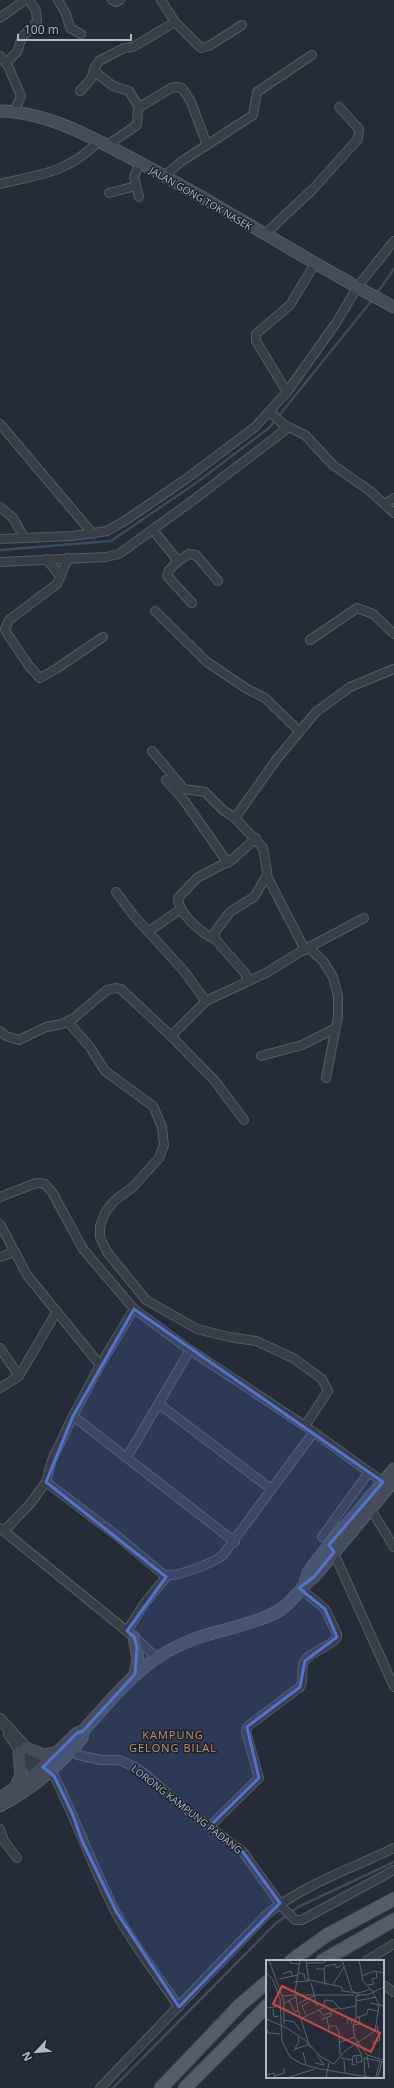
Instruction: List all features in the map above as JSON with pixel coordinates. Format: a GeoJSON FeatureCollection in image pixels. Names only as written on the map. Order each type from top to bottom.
{"type":"FeatureCollection","features":[{"type":"Feature","properties":{"kind":"main road","name":"JALAN GONG TOK NASEK"},"geometry":{"type":"LineString","coordinates":[[0,111],[14,112],[47,120],[102,144],[164,176],[394,307]]}},
{"type":"Feature","properties":{"kind":"main road"},"geometry":{"type":"LineString","coordinates":[[328,1545],[370,1508],[382,1494],[394,1469]]}},
{"type":"Feature","properties":{"kind":"main road"},"geometry":{"type":"LineString","coordinates":[[0,1798],[41,1774],[58,1752],[77,1732],[83,1730],[135,1674],[156,1657],[195,1639],[274,1613],[287,1605],[303,1586],[308,1572],[328,1545],[390,1480]]}},
{"type":"Feature","properties":{"kind":"main road"},"geometry":{"type":"LineString","coordinates":[[131,1634],[138,1659],[135,1674]]}},
{"type":"Feature","properties":{"kind":"main road"},"geometry":{"type":"LineString","coordinates":[[0,1806],[72,1750],[82,1738],[83,1730]]}},
{"type":"Feature","properties":{"kind":"main road"},"geometry":{"type":"LineString","coordinates":[[14,1790],[21,1775],[22,1750],[44,1755],[58,1752]]}},
{"type":"Feature","properties":{"kind":"main road"},"geometry":{"type":"LineString","coordinates":[[292,1960],[327,1935],[394,1899]]}},
{"type":"Feature","properties":{"kind":"main road"},"geometry":{"type":"LineString","coordinates":[[324,1960],[358,1939],[394,1920]]}},
{"type":"Feature","properties":{"kind":"main road"},"geometry":{"type":"LineString","coordinates":[[161,2088],[240,2005],[266,1983]]}},
{"type":"Feature","properties":{"kind":"main road"},"geometry":{"type":"LineString","coordinates":[[185,2088],[266,2007]]}},
{"type":"Feature","properties":{"kind":"street"},"geometry":{"type":"LineString","coordinates":[[1,16],[25,0]]}},
{"type":"Feature","properties":{"kind":"street"},"geometry":{"type":"LineString","coordinates":[[6,63],[16,52],[22,37],[37,22],[36,11],[30,0]]}},
{"type":"Feature","properties":{"kind":"street"},"geometry":{"type":"LineString","coordinates":[[58,0],[66,14],[70,28],[81,34]]}},
{"type":"Feature","properties":{"kind":"street"},"geometry":{"type":"LineString","coordinates":[[112,0],[116,2],[120,0]]}},
{"type":"Feature","properties":{"kind":"street"},"geometry":{"type":"LineString","coordinates":[[162,0],[175,22],[196,44],[203,49],[242,25]]}},
{"type":"Feature","properties":{"kind":"street"},"geometry":{"type":"LineString","coordinates":[[80,91],[91,79],[99,61],[124,48],[132,47],[175,22]]}},
{"type":"Feature","properties":{"kind":"street"},"geometry":{"type":"LineString","coordinates":[[164,176],[182,161],[253,115],[257,92],[312,55]]}},
{"type":"Feature","properties":{"kind":"street"},"geometry":{"type":"LineString","coordinates":[[0,56],[6,63],[21,96],[14,112]]}},
{"type":"Feature","properties":{"kind":"street"},"geometry":{"type":"LineString","coordinates":[[0,184],[59,169],[82,158],[102,144],[137,125],[139,107],[129,91],[113,86],[94,71]]}},
{"type":"Feature","properties":{"kind":"street"},"geometry":{"type":"LineString","coordinates":[[139,107],[171,88],[182,88],[191,102],[207,145]]}},
{"type":"Feature","properties":{"kind":"street"},"geometry":{"type":"LineString","coordinates":[[264,234],[313,189],[358,139],[359,130],[339,107]]}},
{"type":"Feature","properties":{"kind":"street"},"geometry":{"type":"LineString","coordinates":[[139,196],[134,177],[140,163]]}},
{"type":"Feature","properties":{"kind":"street"},"geometry":{"type":"LineString","coordinates":[[110,193],[136,186]]}},
{"type":"Feature","properties":{"kind":"street"},"geometry":{"type":"LineString","coordinates":[[0,539],[93,534],[107,531],[126,520],[248,432],[271,413],[336,323],[359,287],[394,241]]}},
{"type":"Feature","properties":{"kind":"street"},"geometry":{"type":"LineString","coordinates":[[287,392],[256,340],[256,334],[290,305],[316,262]]}},
{"type":"Feature","properties":{"kind":"street"},"geometry":{"type":"LineString","coordinates":[[271,413],[286,426],[305,435],[333,465],[366,488],[394,513]]}},
{"type":"Feature","properties":{"kind":"street"},"geometry":{"type":"LineString","coordinates":[[0,424],[93,534]]}},
{"type":"Feature","properties":{"kind":"street"},"geometry":{"type":"LineString","coordinates":[[0,562],[112,556],[126,549],[153,530],[286,426]]}},
{"type":"Feature","properties":{"kind":"street"},"geometry":{"type":"LineString","coordinates":[[385,504],[394,498]]}},
{"type":"Feature","properties":{"kind":"street"},"geometry":{"type":"LineString","coordinates":[[0,507],[13,518],[24,537]]}},
{"type":"Feature","properties":{"kind":"street"},"geometry":{"type":"LineString","coordinates":[[153,530],[178,561]]}},
{"type":"Feature","properties":{"kind":"street"},"geometry":{"type":"LineString","coordinates":[[192,603],[167,576],[169,570],[178,561],[189,554],[196,555],[218,581]]}},
{"type":"Feature","properties":{"kind":"street"},"geometry":{"type":"LineString","coordinates":[[68,558],[57,584],[7,622],[6,632],[38,678],[42,678],[103,637]]}},
{"type":"Feature","properties":{"kind":"street"},"geometry":{"type":"LineString","coordinates":[[46,559],[61,577]]}},
{"type":"Feature","properties":{"kind":"street"},"geometry":{"type":"LineString","coordinates":[[310,640],[357,608],[373,614],[394,634]]}},
{"type":"Feature","properties":{"kind":"street"},"geometry":{"type":"LineString","coordinates":[[155,612],[207,662],[247,689],[265,698],[299,731]]}},
{"type":"Feature","properties":{"kind":"street"},"geometry":{"type":"LineString","coordinates":[[235,818],[276,760],[316,712],[360,682],[394,669]]}},
{"type":"Feature","properties":{"kind":"street"},"geometry":{"type":"LineString","coordinates":[[152,751],[184,789],[205,792],[223,810],[235,818],[256,838],[265,851],[267,875],[307,949],[323,961],[333,977],[337,989],[339,1005],[326,1078]]}},
{"type":"Feature","properties":{"kind":"street"},"geometry":{"type":"LineString","coordinates":[[166,780],[186,803],[228,862]]}},
{"type":"Feature","properties":{"kind":"street"},"geometry":{"type":"LineString","coordinates":[[249,981],[244,972],[215,939],[207,935],[181,909],[178,898],[191,882],[201,875],[228,862],[256,838]]}},
{"type":"Feature","properties":{"kind":"street"},"geometry":{"type":"LineString","coordinates":[[215,939],[215,932],[218,925],[230,912],[254,897],[267,875]]}},
{"type":"Feature","properties":{"kind":"street"},"geometry":{"type":"LineString","coordinates":[[116,892],[134,916],[179,966],[206,1001]]}},
{"type":"Feature","properties":{"kind":"street"},"geometry":{"type":"LineString","coordinates":[[149,931],[181,909]]}},
{"type":"Feature","properties":{"kind":"street"},"geometry":{"type":"LineString","coordinates":[[172,1036],[206,1001],[249,981],[364,918]]}},
{"type":"Feature","properties":{"kind":"street"},"geometry":{"type":"LineString","coordinates":[[0,1031],[6,1036],[19,1040],[46,1027],[68,1022],[101,993],[118,988],[172,1036],[215,1081],[244,1120]]}},
{"type":"Feature","properties":{"kind":"street"},"geometry":{"type":"LineString","coordinates":[[68,1022],[90,1047],[105,1071],[153,1106],[162,1127],[164,1145],[159,1158],[134,1187],[114,1201],[104,1213],[100,1233],[101,1241],[105,1249],[127,1274],[143,1298],[162,1307],[183,1322],[210,1333],[256,1340],[299,1362],[322,1379],[328,1391],[305,1426]]}},
{"type":"Feature","properties":{"kind":"street"},"geometry":{"type":"LineString","coordinates":[[261,1056],[302,1045],[334,1029]]}},
{"type":"Feature","properties":{"kind":"street"},"geometry":{"type":"LineString","coordinates":[[0,1197],[36,1183],[45,1184],[81,1246],[134,1309],[190,1350],[305,1426],[369,1472],[390,1480]]}},
{"type":"Feature","properties":{"kind":"street"},"geometry":{"type":"LineString","coordinates":[[0,1224],[27,1275],[100,1365]]}},
{"type":"Feature","properties":{"kind":"street"},"geometry":{"type":"LineString","coordinates":[[0,1257],[14,1252]]}},
{"type":"Feature","properties":{"kind":"street"},"geometry":{"type":"LineString","coordinates":[[134,1309],[100,1365],[73,1416],[52,1460],[46,1482],[30,1504],[2,1529],[131,1634],[156,1657]]}},
{"type":"Feature","properties":{"kind":"street"},"geometry":{"type":"LineString","coordinates":[[0,1388],[19,1376],[56,1312]]}},
{"type":"Feature","properties":{"kind":"street"},"geometry":{"type":"LineString","coordinates":[[0,1348],[19,1376]]}},
{"type":"Feature","properties":{"kind":"street"},"geometry":{"type":"LineString","coordinates":[[127,1457],[190,1350]]}},
{"type":"Feature","properties":{"kind":"street"},"geometry":{"type":"LineString","coordinates":[[159,1404],[271,1489]]}},
{"type":"Feature","properties":{"kind":"street"},"geometry":{"type":"LineString","coordinates":[[73,1416],[235,1542]]}},
{"type":"Feature","properties":{"kind":"street"},"geometry":{"type":"LineString","coordinates":[[131,1634],[144,1604],[167,1576],[174,1575],[216,1560],[235,1542],[271,1489],[313,1433]]}},
{"type":"Feature","properties":{"kind":"street"},"geometry":{"type":"LineString","coordinates":[[369,1472],[328,1545],[394,1687]]}},
{"type":"Feature","properties":{"kind":"street"},"geometry":{"type":"LineString","coordinates":[[46,1482],[167,1576]]}},
{"type":"Feature","properties":{"kind":"street"},"geometry":{"type":"LineString","coordinates":[[370,1508],[394,1547]]}},
{"type":"Feature","properties":{"kind":"street"},"geometry":{"type":"LineString","coordinates":[[210,1826],[260,1778],[246,1732],[248,1726],[300,1687],[303,1678],[305,1661],[330,1645],[337,1638],[337,1634],[325,1609],[303,1586]]}},
{"type":"Feature","properties":{"kind":"street"},"geometry":{"type":"LineString","coordinates":[[0,1719],[8,1730],[14,1733],[22,1750],[41,1774],[54,1776],[72,1813],[82,1841],[117,1914],[133,1941],[180,2007]]}},
{"type":"Feature","properties":{"kind":"street","name":"LORONG KAMPUNG PADANG"},"geometry":{"type":"LineString","coordinates":[[72,1750],[78,1755],[101,1760],[119,1760],[134,1766],[243,1852],[282,1906],[292,1918],[298,1921],[394,1870]]}},
{"type":"Feature","properties":{"kind":"street"},"geometry":{"type":"LineString","coordinates":[[0,1829],[4,1841],[17,1858]]}},
{"type":"Feature","properties":{"kind":"street"},"geometry":{"type":"LineString","coordinates":[[100,2088],[180,2007],[266,1915],[320,1882],[394,1848]]}},
{"type":"Feature","properties":{"kind":"street"},"geometry":{"type":"LineString","coordinates":[[368,1960],[394,1944]]}},
{"type":"Feature","properties":{"kind":"street"},"geometry":{"type":"LineString","coordinates":[[384,1986],[394,1992]]}},
{"type":"Feature","properties":{"kind":"highlighted area"},"geometry":{"type":"Polygon","coordinates":[[[134,1309],[383,1482],[329,1545],[334,1552],[314,1577],[299,1588],[325,1609],[337,1637],[305,1661],[300,1687],[247,1727],[259,1778],[210,1826],[243,1852],[280,1903],[179,2007],[117,1913],[82,1841],[72,1813],[54,1776],[43,1767],[77,1733],[83,1731],[135,1674],[137,1648],[134,1637],[127,1631],[166,1577],[46,1482],[73,1416],[134,1309]]]}},
{"type":"Feature","properties":{"kind":"waterway"},"geometry":{"type":"LineString","coordinates":[[377,293],[394,269]]}},
{"type":"Feature","properties":{"kind":"waterway"},"geometry":{"type":"LineString","coordinates":[[0,550],[111,541],[196,483],[269,428],[373,299]]}},
{"type":"Feature","properties":{"kind":"waterway"},"geometry":{"type":"LineString","coordinates":[[113,2088],[275,1924],[298,1907],[394,1862]]}},
{"type":"Feature","properties":{"kind":"district","name":"KAMPUNG GELONG BILAL"},"geometry":{"type":"Point","coordinates":[173,1741]}}]}
